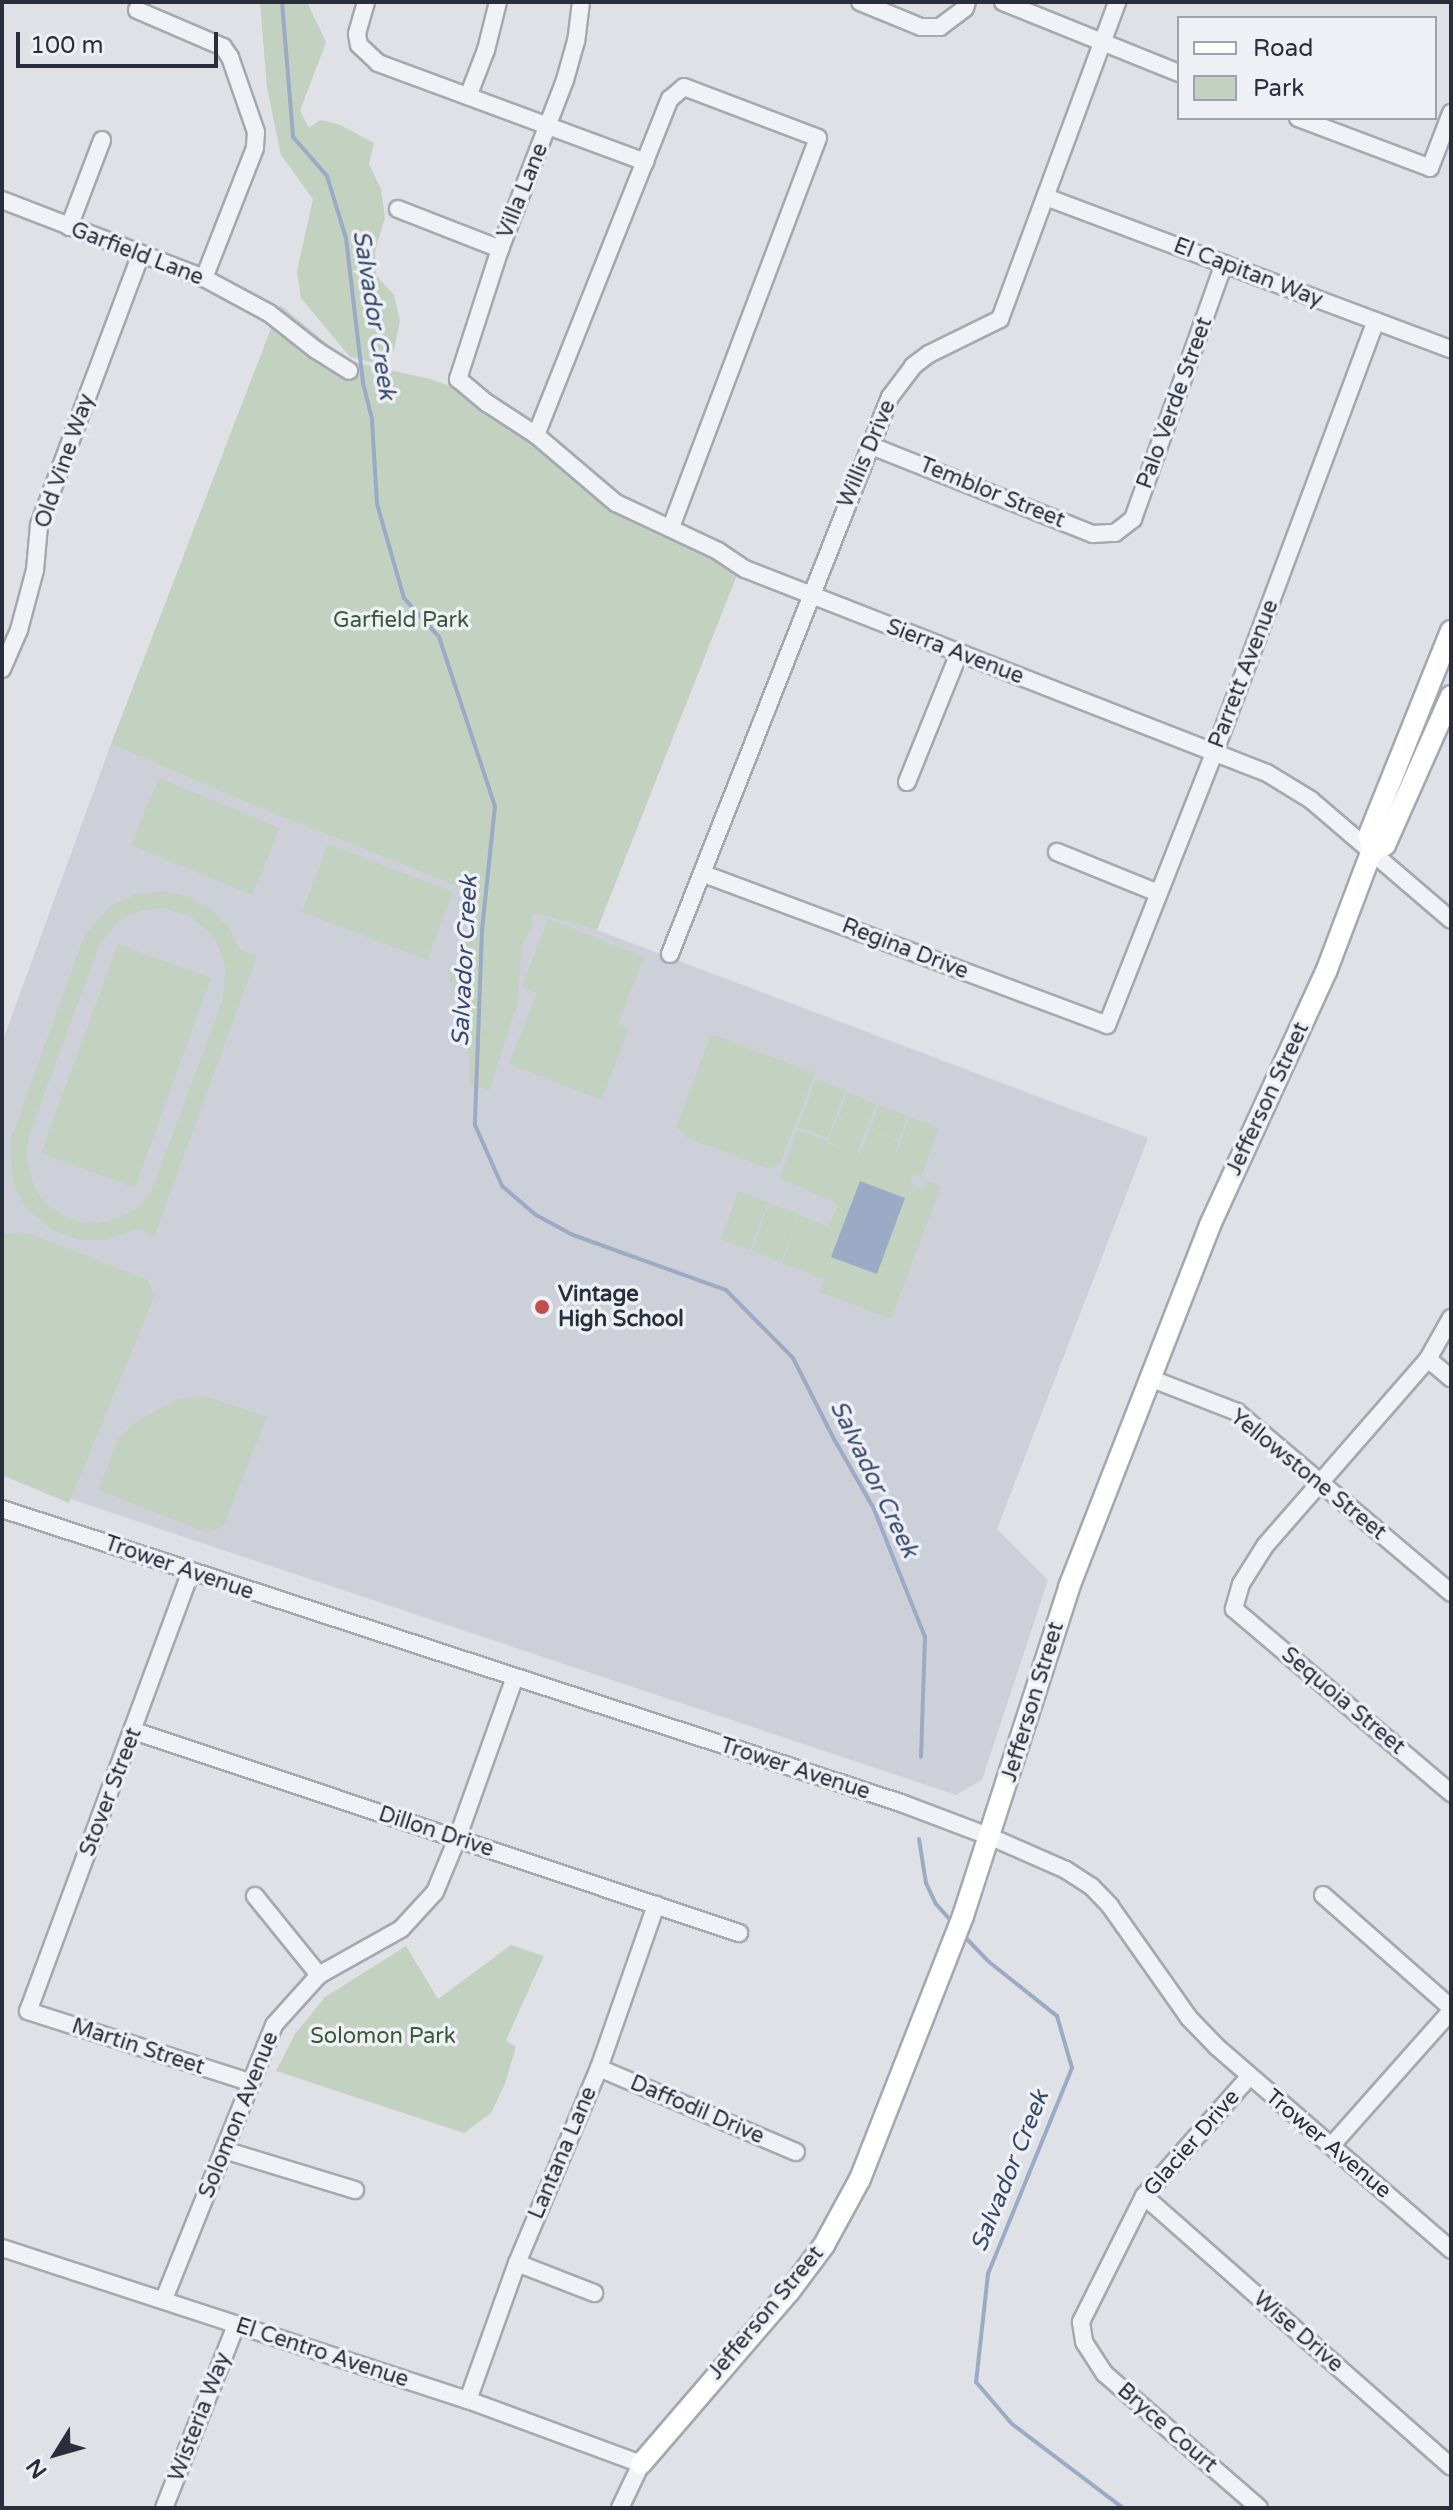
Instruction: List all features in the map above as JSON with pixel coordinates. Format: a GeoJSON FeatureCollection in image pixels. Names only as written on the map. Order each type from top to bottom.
{"type":"FeatureCollection","features":[{"type":"Feature","properties":{"kind":"main road","name":"Jefferson Street"},"geometry":{"type":"LineString","coordinates":[[641,2464],[789,2292],[824,2245],[860,2179],[949,1955],[991,1837],[1069,1587],[1210,1225],[1326,972],[1372,850],[1369,835],[1434,680],[1451,631]]}},
{"type":"Feature","properties":{"kind":"main road","name":"Jefferson Street"},"geometry":{"type":"LineString","coordinates":[[1372,850],[1385,845],[1451,695]]}},
{"type":"Feature","properties":{"kind":"street"},"geometry":{"type":"LineString","coordinates":[[366,2],[357,34],[359,45],[367,56],[416,78],[469,94],[645,162]]}},
{"type":"Feature","properties":{"kind":"street"},"geometry":{"type":"LineString","coordinates":[[469,94],[486,50],[498,2]]}},
{"type":"Feature","properties":{"kind":"street","name":"Villa Lane"},"geometry":{"type":"LineString","coordinates":[[458,379],[500,249],[549,125],[576,41],[581,2]]}},
{"type":"Feature","properties":{"kind":"street"},"geometry":{"type":"LineString","coordinates":[[860,2],[921,27],[940,27],[965,8],[967,2]]}},
{"type":"Feature","properties":{"kind":"street"},"geometry":{"type":"LineString","coordinates":[[1003,2],[1177,72]]}},
{"type":"Feature","properties":{"kind":"street","name":"Willis Drive"},"geometry":{"type":"LineString","coordinates":[[670,954],[704,874],[809,595],[890,397],[913,366],[942,346],[1000,319],[1117,2]]}},
{"type":"Feature","properties":{"kind":"street"},"geometry":{"type":"LineString","coordinates":[[137,10],[223,47],[230,57],[256,132],[255,148],[204,278]]}},
{"type":"Feature","properties":{"kind":"street"},"geometry":{"type":"LineString","coordinates":[[536,435],[670,99],[684,87],[818,138],[671,528]]}},
{"type":"Feature","properties":{"kind":"street"},"geometry":{"type":"LineString","coordinates":[[1303,120],[1430,168],[1451,113]]}},
{"type":"Feature","properties":{"kind":"street"},"geometry":{"type":"LineString","coordinates":[[69,227],[102,140]]}},
{"type":"Feature","properties":{"kind":"street","name":"El Capitan Way"},"geometry":{"type":"LineString","coordinates":[[1046,197],[1451,349]]}},
{"type":"Feature","properties":{"kind":"street","name":"Garfield Lane"},"geometry":{"type":"LineString","coordinates":[[2,200],[140,256],[204,278],[269,313],[349,371]]}},
{"type":"Feature","properties":{"kind":"street"},"geometry":{"type":"LineString","coordinates":[[398,209],[500,249]]}},
{"type":"Feature","properties":{"kind":"street","name":"Old Vine Way"},"geometry":{"type":"LineString","coordinates":[[2,669],[19,630],[35,570],[39,525],[140,256]]}},
{"type":"Feature","properties":{"kind":"street","name":"Palo Verde Street"},"geometry":{"type":"LineString","coordinates":[[1115,533],[1133,519],[1224,264]]}},
{"type":"Feature","properties":{"kind":"street","name":"Parrett Avenue"},"geometry":{"type":"LineString","coordinates":[[1107,1025],[1215,751],[1376,321]]}},
{"type":"Feature","properties":{"kind":"street","name":"Sierra Avenue"},"geometry":{"type":"LineString","coordinates":[[458,379],[487,403],[536,435],[616,503],[671,528],[745,569],[1215,751],[1291,788],[1372,850],[1451,920]]}},
{"type":"Feature","properties":{"kind":"street","name":"Temblor Street"},"geometry":{"type":"LineString","coordinates":[[869,445],[1093,534],[1115,533]]}},
{"type":"Feature","properties":{"kind":"street"},"geometry":{"type":"LineString","coordinates":[[907,782],[959,653]]}},
{"type":"Feature","properties":{"kind":"street"},"geometry":{"type":"LineString","coordinates":[[1434,680],[1451,695]]}},
{"type":"Feature","properties":{"kind":"street"},"geometry":{"type":"LineString","coordinates":[[1057,852],[1158,893]]}},
{"type":"Feature","properties":{"kind":"street","name":"Regina Drive"},"geometry":{"type":"LineString","coordinates":[[704,874],[1107,1025]]}},
{"type":"Feature","properties":{"kind":"street"},"geometry":{"type":"LineString","coordinates":[[1320,1484],[1428,1359],[1451,1318]]}},
{"type":"Feature","properties":{"kind":"street"},"geometry":{"type":"LineString","coordinates":[[1428,1359],[1451,1378]]}},
{"type":"Feature","properties":{"kind":"street","name":"Yellowstone Street"},"geometry":{"type":"LineString","coordinates":[[1152,1379],[1237,1412],[1451,1593]]}},
{"type":"Feature","properties":{"kind":"street","name":"Sequoia Street"},"geometry":{"type":"LineString","coordinates":[[1320,1484],[1265,1546],[1241,1584],[1234,1609],[1451,1793]]}},
{"type":"Feature","properties":{"kind":"street","name":"Trower Avenue"},"geometry":{"type":"LineString","coordinates":[[2,1509],[514,1680],[901,1803],[1041,1858],[1091,1886],[1138,1942],[1189,2018],[1249,2077],[1451,2250]]}},
{"type":"Feature","properties":{"kind":"street","name":"Stover Street"},"geometry":{"type":"LineString","coordinates":[[28,2011],[191,1571]]}},
{"type":"Feature","properties":{"kind":"street","name":"Solomon Avenue"},"geometry":{"type":"LineString","coordinates":[[164,2299],[274,2025],[319,1975],[401,1929],[435,1892],[514,1680]]}},
{"type":"Feature","properties":{"kind":"street","name":"Dillon Drive"},"geometry":{"type":"LineString","coordinates":[[134,1731],[739,1933]]}},
{"type":"Feature","properties":{"kind":"street"},"geometry":{"type":"LineString","coordinates":[[1323,1895],[1451,2010],[1332,2145]]}},
{"type":"Feature","properties":{"kind":"street"},"geometry":{"type":"LineString","coordinates":[[255,1896],[319,1975]]}},
{"type":"Feature","properties":{"kind":"street","name":"Lantana Lane"},"geometry":{"type":"LineString","coordinates":[[468,2400],[517,2263],[599,2068],[656,1905]]}},
{"type":"Feature","properties":{"kind":"street","name":"Martin Street"},"geometry":{"type":"LineString","coordinates":[[28,2011],[249,2082]]}},
{"type":"Feature","properties":{"kind":"street","name":"Daffodil Drive"},"geometry":{"type":"LineString","coordinates":[[599,2068],[796,2152]]}},
{"type":"Feature","properties":{"kind":"street","name":"Glacier Drive"},"geometry":{"type":"LineString","coordinates":[[1084,2342],[1081,2322],[1144,2196],[1249,2077]]}},
{"type":"Feature","properties":{"kind":"street"},"geometry":{"type":"LineString","coordinates":[[224,2150],[355,2190]]}},
{"type":"Feature","properties":{"kind":"street","name":"Wise Drive"},"geometry":{"type":"LineString","coordinates":[[1144,2196],[1451,2467]]}},
{"type":"Feature","properties":{"kind":"street","name":"El Centro Avenue"},"geometry":{"type":"LineString","coordinates":[[2,2248],[468,2400],[641,2464]]}},
{"type":"Feature","properties":{"kind":"street"},"geometry":{"type":"LineString","coordinates":[[517,2263],[594,2293]]}},
{"type":"Feature","properties":{"kind":"street","name":"Wisteria Way"},"geometry":{"type":"LineString","coordinates":[[164,2508],[236,2325]]}},
{"type":"Feature","properties":{"kind":"street","name":"Bryce Court"},"geometry":{"type":"LineString","coordinates":[[1084,2342],[1105,2374],[1259,2508]]}},
{"type":"Feature","properties":{"kind":"street","name":"Jefferson Street"},"geometry":{"type":"LineString","coordinates":[[620,2508],[641,2464]]}},
{"type":"Feature","properties":{"kind":"shaded area","name":"Vintage High School"},"geometry":{"type":"Polygon","coordinates":[[[111,744],[252,805],[500,904],[597,930],[1148,1138],[997,1529],[1048,1580],[982,1780],[956,1795],[2,1476],[2,1043],[111,744]]]}},
{"type":"Feature","properties":{"kind":"green space"},"geometry":{"type":"Polygon","coordinates":[[[260,2],[307,2],[326,42],[300,111],[309,128],[320,120],[338,124],[374,143],[369,164],[381,189],[385,218],[375,251],[376,275],[394,295],[400,321],[394,350],[386,361],[375,363],[350,357],[301,298],[297,271],[313,199],[281,155],[267,88],[260,2]]]}},
{"type":"Feature","properties":{"kind":"green space","name":"Garfield Park"},"geometry":{"type":"Polygon","coordinates":[[[280,305],[348,361],[431,379],[470,394],[566,466],[708,550],[737,575],[597,930],[533,913],[532,927],[522,945],[517,1005],[489,1090],[470,1086],[467,1033],[450,980],[449,972],[457,960],[469,927],[472,904],[458,887],[252,805],[111,744],[280,305]]]}},
{"type":"Feature","properties":{"kind":"green space"},"geometry":{"type":"Polygon","coordinates":[[[159,778],[280,828],[252,895],[131,845],[159,778]]]}},
{"type":"Feature","properties":{"kind":"green space"},"geometry":{"type":"Polygon","coordinates":[[[328,844],[453,892],[427,960],[302,912],[328,844]]]}},
{"type":"Feature","properties":{"kind":"green space"},"geometry":{"type":"Polygon","coordinates":[[[162,891],[188,896],[211,909],[229,928],[240,950],[257,956],[154,1237],[138,1228],[108,1240],[79,1240],[51,1229],[28,1210],[13,1185],[10,1141],[85,934],[112,905],[136,894],[162,891]],[[162,908],[140,911],[121,919],[100,943],[30,1133],[26,1156],[35,1190],[50,1208],[70,1219],[93,1224],[116,1219],[137,1208],[152,1190],[223,999],[226,968],[215,938],[192,917],[162,908]]]}},
{"type":"Feature","properties":{"kind":"green space"},"geometry":{"type":"Polygon","coordinates":[[[548,919],[644,957],[618,1024],[629,1029],[601,1100],[509,1064],[537,993],[522,986],[548,919]]]}},
{"type":"Feature","properties":{"kind":"green space"},"geometry":{"type":"Polygon","coordinates":[[[118,944],[211,978],[135,1188],[41,1153],[118,944]]]}},
{"type":"Feature","properties":{"kind":"green space"},"geometry":{"type":"Polygon","coordinates":[[[711,1034],[815,1073],[780,1164],[769,1169],[688,1138],[676,1127],[711,1034]]]}},
{"type":"Feature","properties":{"kind":"green space"},"geometry":{"type":"Polygon","coordinates":[[[816,1079],[845,1090],[828,1138],[798,1127],[816,1079]]]}},
{"type":"Feature","properties":{"kind":"green space"},"geometry":{"type":"Polygon","coordinates":[[[847,1092],[876,1104],[857,1153],[860,1154],[870,1130],[899,1141],[891,1166],[910,1117],[939,1128],[921,1177],[913,1174],[910,1183],[923,1189],[927,1181],[941,1186],[891,1319],[820,1292],[824,1279],[782,1264],[799,1215],[829,1227],[838,1204],[780,1178],[797,1130],[827,1141],[821,1159],[827,1143],[857,1155],[828,1142],[837,1118],[850,1122],[838,1117],[847,1092]]]}},
{"type":"Feature","properties":{"kind":"green space"},"geometry":{"type":"Polygon","coordinates":[[[879,1105],[908,1116],[899,1140],[870,1129],[879,1105]]]}},
{"type":"Feature","properties":{"kind":"green space"},"geometry":{"type":"Polygon","coordinates":[[[738,1191],[768,1202],[750,1250],[721,1240],[738,1191]]]}},
{"type":"Feature","properties":{"kind":"green space"},"geometry":{"type":"Polygon","coordinates":[[[769,1203],[799,1214],[781,1262],[752,1251],[769,1203]]]}},
{"type":"Feature","properties":{"kind":"green space"},"geometry":{"type":"Polygon","coordinates":[[[2,1233],[31,1234],[148,1280],[154,1297],[69,1503],[2,1475],[2,1233]]]}},
{"type":"Feature","properties":{"kind":"green space"},"geometry":{"type":"Polygon","coordinates":[[[205,1396],[267,1417],[223,1527],[208,1533],[98,1490],[119,1437],[132,1424],[176,1400],[205,1396]]]}},
{"type":"Feature","properties":{"kind":"green space","name":"Solomon Park"},"geometry":{"type":"Polygon","coordinates":[[[511,1945],[544,1956],[506,2040],[516,2047],[505,2084],[491,2113],[464,2133],[276,2071],[295,2034],[325,1997],[406,1946],[438,1999],[511,1945]]]}},
{"type":"Feature","properties":{"kind":"water"},"geometry":{"type":"Polygon","coordinates":[[[860,1181],[905,1198],[877,1274],[831,1257],[860,1181]]]}},
{"type":"Feature","properties":{"kind":"waterway","name":"Salvador Creek"},"geometry":{"type":"LineString","coordinates":[[282,2],[293,137],[327,176],[346,238],[363,383],[372,420],[377,504],[404,598],[439,637],[495,806],[482,930],[475,1125],[502,1186],[536,1215],[573,1235],[726,1290],[793,1358],[873,1507],[925,1637],[921,1757]]}},
{"type":"Feature","properties":{"kind":"waterway","name":"Salvador Creek"},"geometry":{"type":"LineString","coordinates":[[919,1839],[926,1883],[936,1904],[954,1924]]}},
{"type":"Feature","properties":{"kind":"waterway","name":"Salvador Creek"},"geometry":{"type":"LineString","coordinates":[[962,1934],[988,1961],[1057,2016],[1072,2068],[988,2274],[976,2382],[1012,2424],[1123,2508]]}},
{"type":"Feature","properties":{"kind":"place","name":"Vintage High School"},"geometry":{"type":"Point","coordinates":[542,1307]}}]}
